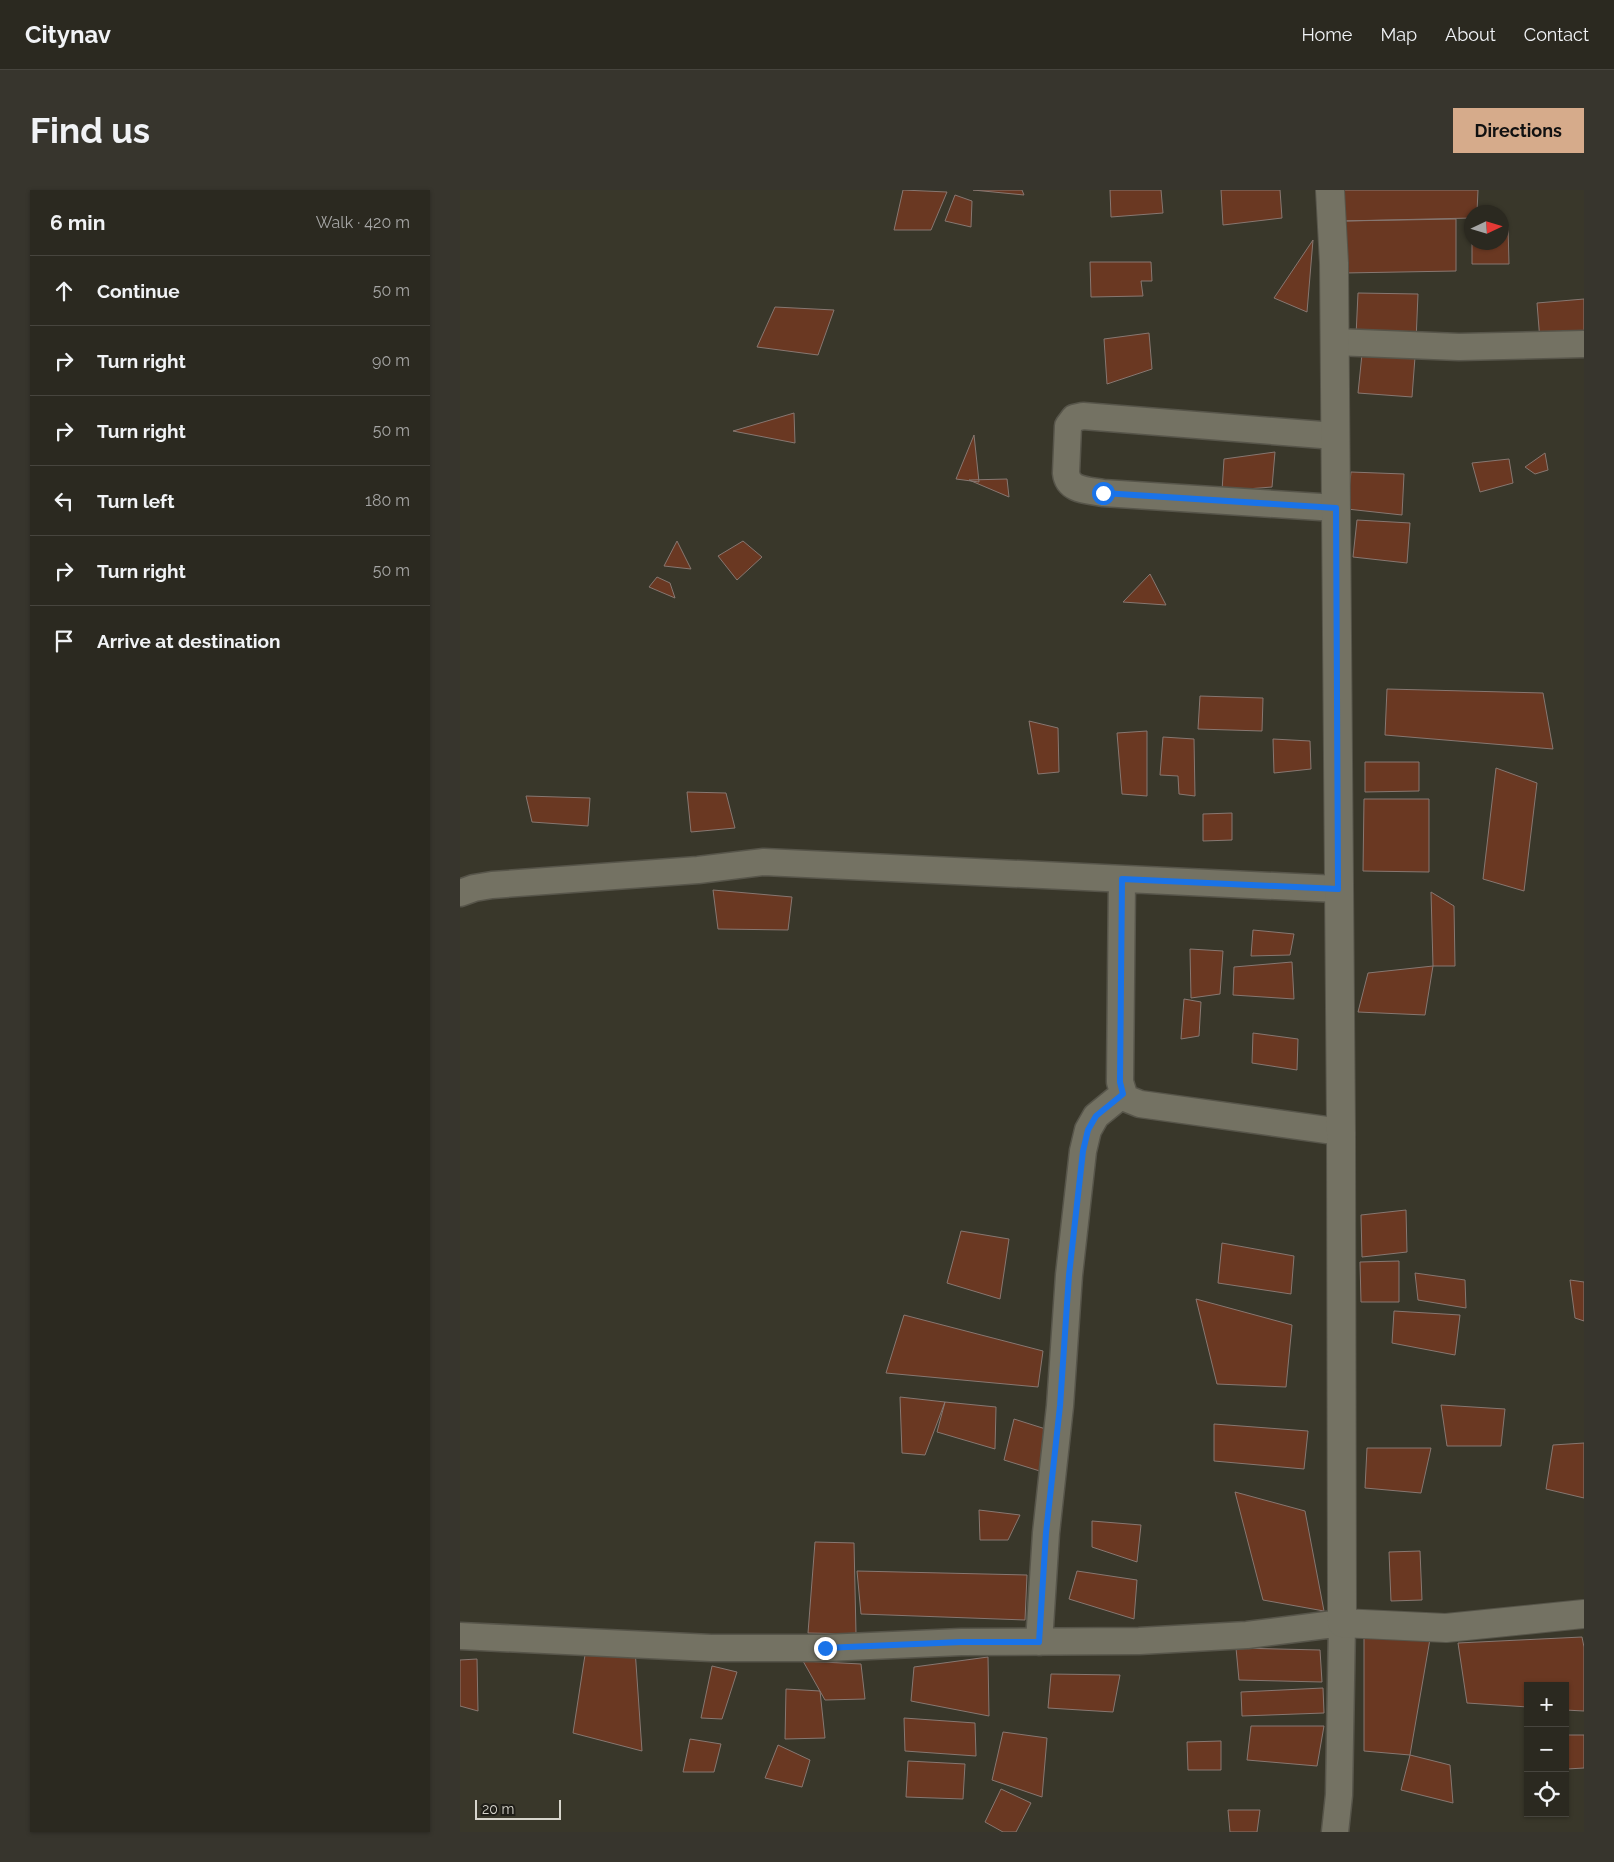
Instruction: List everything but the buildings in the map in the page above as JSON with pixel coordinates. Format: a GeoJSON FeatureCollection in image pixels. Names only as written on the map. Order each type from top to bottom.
{"type":"FeatureCollection","features":[{"type":"Feature","properties":{"kind":"street"},"geometry":{"type":"LineString","coordinates":[[1330,190],[1334,254],[1341,1132],[1342,1623],[1339,1794],[1334,1832]]}},
{"type":"Feature","properties":{"kind":"street"},"geometry":{"type":"LineString","coordinates":[[1335,342],[1459,347],[1584,344]]}},
{"type":"Feature","properties":{"kind":"street"},"geometry":{"type":"LineString","coordinates":[[1335,436],[1083,416],[1074,418],[1068,426],[1066,473],[1067,480],[1075,488],[1103,493],[1336,508]]}},
{"type":"Feature","properties":{"kind":"street"},"geometry":{"type":"LineString","coordinates":[[460,894],[474,888],[492,885],[698,870],[764,862],[1338,889]]}},
{"type":"Feature","properties":{"kind":"street"},"geometry":{"type":"LineString","coordinates":[[1122,879],[1120,1082],[1123,1094],[1129,1101],[1341,1132]]}},
{"type":"Feature","properties":{"kind":"street"},"geometry":{"type":"LineString","coordinates":[[1039,1642],[1046,1533],[1060,1406],[1069,1275],[1082,1158],[1088,1130],[1096,1116],[1123,1094]]}},
{"type":"Feature","properties":{"kind":"street"},"geometry":{"type":"LineString","coordinates":[[460,1636],[712,1648],[825,1648],[961,1642],[1139,1641],[1207,1637],[1342,1623],[1446,1628],[1584,1614]]}},
{"type":"Feature","properties":{"kind":"route"},"geometry":{"type":"LineString","coordinates":[[825,1648],[961,1642],[1039,1642],[1046,1533],[1060,1406],[1069,1275],[1083,1151],[1088,1130],[1096,1116],[1108,1104],[1123,1094],[1120,1082],[1122,879],[1338,889],[1336,508],[1103,493]]}}]}
